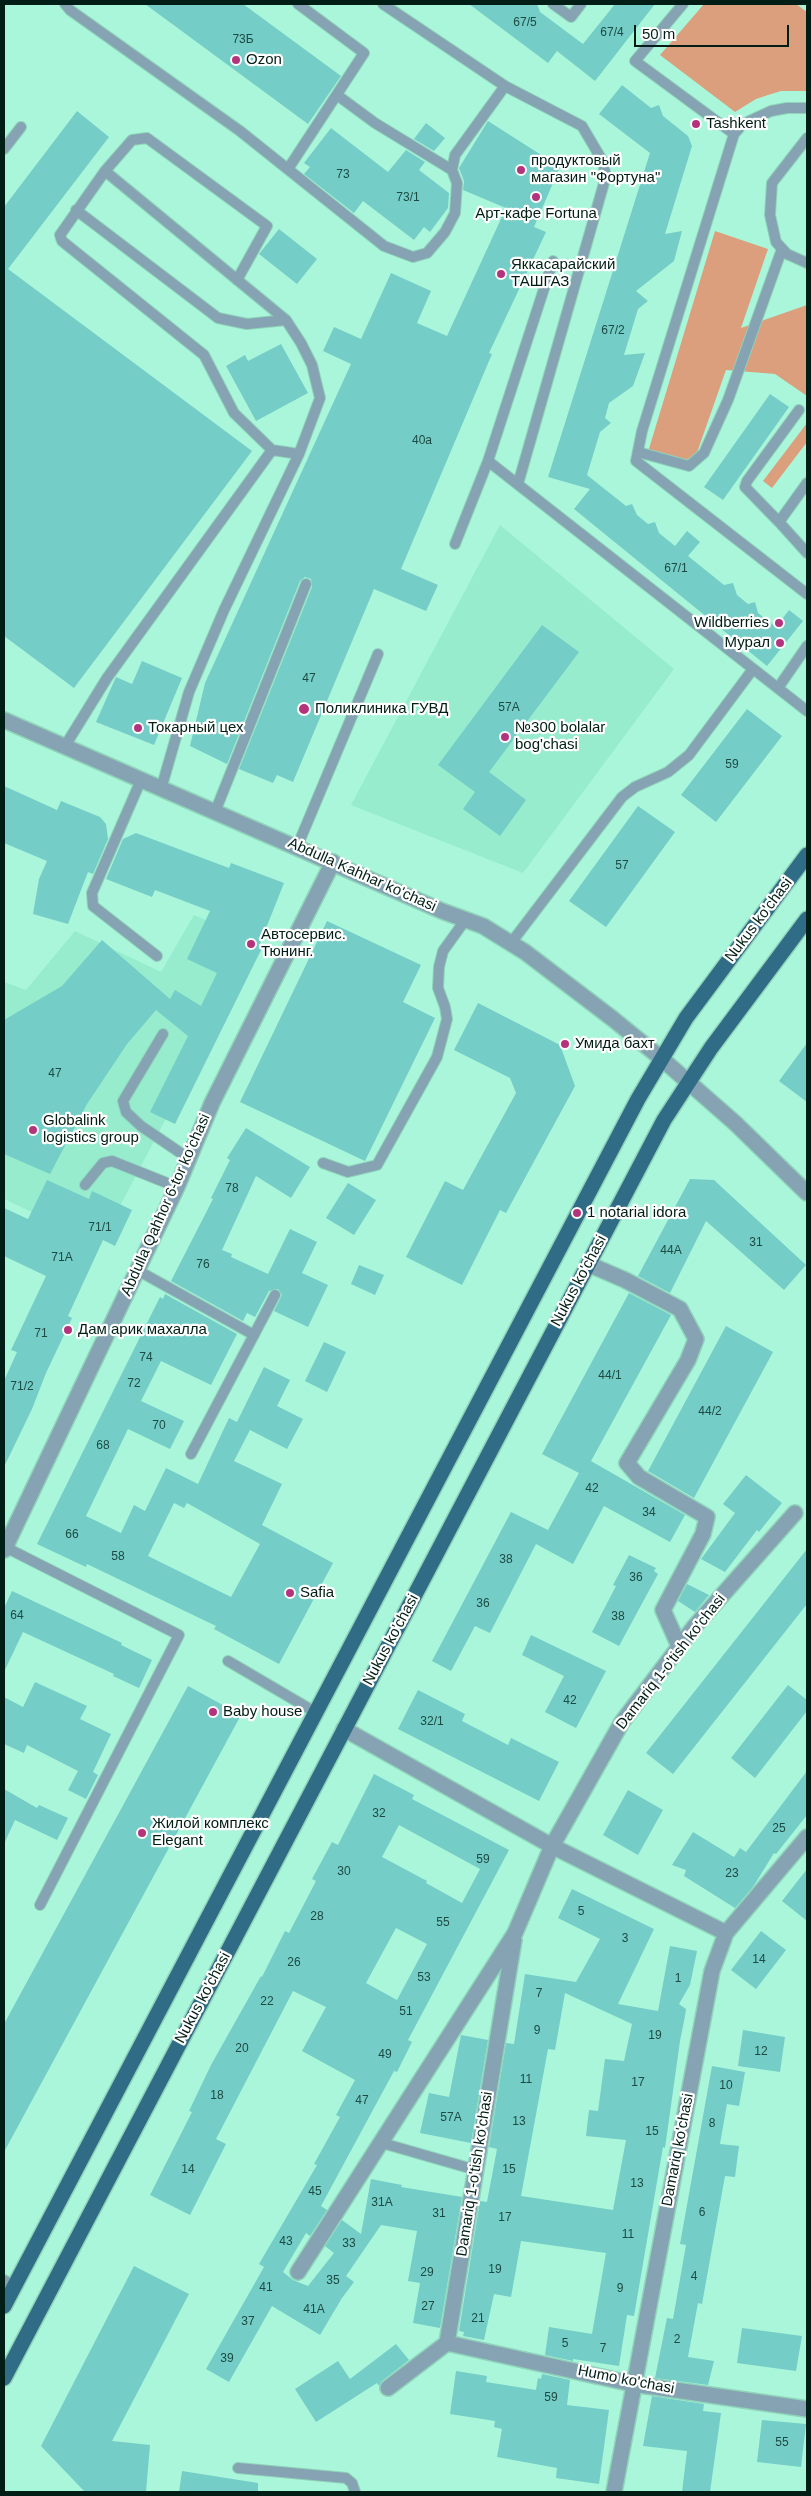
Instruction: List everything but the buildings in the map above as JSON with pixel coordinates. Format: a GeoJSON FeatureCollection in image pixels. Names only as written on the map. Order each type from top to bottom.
{"type":"FeatureCollection","features":[{"type":"Feature","properties":{"kind":"main road","name":"Nukus ko'chasi"},"geometry":{"type":"LineString","coordinates":[[4,2306],[9,2283],[315,1712],[577,1213],[662,1059],[695,1006],[807,855]]}},
{"type":"Feature","properties":{"kind":"main road","name":"Nukus ko'chasi"},"geometry":{"type":"LineString","coordinates":[[4,2378],[664,1120],[711,1048],[807,920]]}},
{"type":"Feature","properties":{"kind":"street","name":"Abdulla Kahhar ko'chasi"},"geometry":{"type":"LineString","coordinates":[[4,720],[483,926],[511,943],[613,1019],[662,1059],[735,1123],[807,1193]]}},
{"type":"Feature","properties":{"kind":"street","name":"Abdulla Qahhor 6-tor koʻchasi"},"geometry":{"type":"LineString","coordinates":[[4,1549],[177,1187],[212,1103],[333,862]]}},
{"type":"Feature","properties":{"kind":"street"},"geometry":{"type":"LineString","coordinates":[[588,1264],[625,1280],[680,1309],[696,1339],[688,1360],[627,1463],[639,1477],[707,1517],[703,1534],[663,1610],[679,1646]]}},
{"type":"Feature","properties":{"kind":"street","name":"Damariq 1-o'tish ko'chasi"},"geometry":{"type":"LineString","coordinates":[[298,2272],[515,1933],[552,1846],[622,1722],[679,1646],[795,1513]]}},
{"type":"Feature","properties":{"kind":"street"},"geometry":{"type":"LineString","coordinates":[[344,1729],[552,1846],[726,1933]]}},
{"type":"Feature","properties":{"kind":"street","name":"Damariq ko'chasi"},"geometry":{"type":"LineString","coordinates":[[614,2492],[712,1971],[726,1933],[807,1837]]}},
{"type":"Feature","properties":{"kind":"street","name":"Damariq 1-o'tish ko'chasi"},"geometry":{"type":"LineString","coordinates":[[447,2343],[515,1933]]}},
{"type":"Feature","properties":{"kind":"street"},"geometry":{"type":"LineString","coordinates":[[388,2388],[447,2343]]}},
{"type":"Feature","properties":{"kind":"street","name":"Humo ko'chasi"},"geometry":{"type":"LineString","coordinates":[[447,2343],[634,2384],[807,2408]]}},
{"type":"Feature","properties":{"kind":"lane"},"geometry":{"type":"LineString","coordinates":[[65,4],[70,10],[240,131],[384,246],[413,257],[427,253],[445,232],[455,213],[457,183],[452,170],[455,155],[504,86]]}},
{"type":"Feature","properties":{"kind":"lane"},"geometry":{"type":"LineString","coordinates":[[288,169],[364,53],[298,4]]}},
{"type":"Feature","properties":{"kind":"lane"},"geometry":{"type":"LineString","coordinates":[[383,4],[504,86],[582,126],[602,160],[606,176],[518,484]]}},
{"type":"Feature","properties":{"kind":"lane"},"geometry":{"type":"LineString","coordinates":[[553,4],[571,17],[581,4]]}},
{"type":"Feature","properties":{"kind":"lane"},"geometry":{"type":"LineString","coordinates":[[683,4],[635,61],[734,134]]}},
{"type":"Feature","properties":{"kind":"lane"},"geometry":{"type":"LineString","coordinates":[[336,95],[375,123],[452,170]]}},
{"type":"Feature","properties":{"kind":"lane"},"geometry":{"type":"LineString","coordinates":[[807,108],[787,108],[771,111],[743,124],[734,134],[642,431],[636,461],[807,594]]}},
{"type":"Feature","properties":{"kind":"lane"},"geometry":{"type":"LineString","coordinates":[[4,149],[21,127]]}},
{"type":"Feature","properties":{"kind":"lane"},"geometry":{"type":"LineString","coordinates":[[237,280],[267,226],[147,138],[132,140],[105,171],[60,235],[62,241],[204,355],[234,413],[272,450],[299,454]]}},
{"type":"Feature","properties":{"kind":"lane"},"geometry":{"type":"LineString","coordinates":[[807,138],[772,183],[770,215],[776,242],[788,254],[807,263]]}},
{"type":"Feature","properties":{"kind":"lane"},"geometry":{"type":"LineString","coordinates":[[105,171],[286,320],[301,342],[312,365],[320,398],[299,454],[224,610],[189,692],[161,789]]}},
{"type":"Feature","properties":{"kind":"lane"},"geometry":{"type":"LineString","coordinates":[[76,210],[218,318],[247,324],[286,320]]}},
{"type":"Feature","properties":{"kind":"lane"},"geometry":{"type":"LineString","coordinates":[[638,452],[689,466],[704,453],[728,400],[782,249]]}},
{"type":"Feature","properties":{"kind":"lane"},"geometry":{"type":"LineString","coordinates":[[455,544],[488,461],[553,261]]}},
{"type":"Feature","properties":{"kind":"lane"},"geometry":{"type":"LineString","coordinates":[[799,410],[745,487],[807,553]]}},
{"type":"Feature","properties":{"kind":"lane"},"geometry":{"type":"LineString","coordinates":[[65,746],[107,678],[272,450]]}},
{"type":"Feature","properties":{"kind":"lane"},"geometry":{"type":"LineString","coordinates":[[488,461],[807,711]]}},
{"type":"Feature","properties":{"kind":"lane"},"geometry":{"type":"LineString","coordinates":[[778,522],[807,483]]}},
{"type":"Feature","properties":{"kind":"lane"},"geometry":{"type":"LineString","coordinates":[[215,812],[306,584]]}},
{"type":"Feature","properties":{"kind":"lane"},"geometry":{"type":"LineString","coordinates":[[778,688],[807,646]]}},
{"type":"Feature","properties":{"kind":"lane"},"geometry":{"type":"LineString","coordinates":[[297,847],[378,654]]}},
{"type":"Feature","properties":{"kind":"lane"},"geometry":{"type":"LineString","coordinates":[[511,943],[622,796],[635,787],[668,772],[689,755],[753,669]]}},
{"type":"Feature","properties":{"kind":"lane"},"geometry":{"type":"LineString","coordinates":[[141,780],[92,893],[93,906],[157,956]]}},
{"type":"Feature","properties":{"kind":"lane"},"geometry":{"type":"LineString","coordinates":[[323,1163],[348,1172],[377,1165],[438,1057],[447,1019],[446,1007],[438,988],[439,966],[444,951],[466,919]]}},
{"type":"Feature","properties":{"kind":"lane"},"geometry":{"type":"LineString","coordinates":[[163,1034],[123,1101],[126,1112],[141,1126],[188,1158]]}},
{"type":"Feature","properties":{"kind":"lane"},"geometry":{"type":"LineString","coordinates":[[86,1185],[103,1162],[112,1161],[177,1187]]}},
{"type":"Feature","properties":{"kind":"lane"},"geometry":{"type":"LineString","coordinates":[[137,1270],[254,1335]]}},
{"type":"Feature","properties":{"kind":"lane"},"geometry":{"type":"LineString","coordinates":[[191,1454],[275,1295]]}},
{"type":"Feature","properties":{"kind":"lane"},"geometry":{"type":"LineString","coordinates":[[4,1549],[179,1635],[40,1905]]}},
{"type":"Feature","properties":{"kind":"lane"},"geometry":{"type":"LineString","coordinates":[[228,1661],[315,1712]]}},
{"type":"Feature","properties":{"kind":"lane"},"geometry":{"type":"LineString","coordinates":[[382,2143],[476,2170]]}},
{"type":"Feature","properties":{"kind":"lane"},"geometry":{"type":"LineString","coordinates":[[238,2468],[346,2478],[352,2483],[355,2492]]}},
{"type":"Feature","properties":{"kind":"shaded area"},"geometry":{"type":"Polygon","coordinates":[[[704,4],[796,4],[807,12],[807,91],[781,91],[756,99],[735,112],[660,55],[704,4]]]}},
{"type":"Feature","properties":{"kind":"shaded area"},"geometry":{"type":"Polygon","coordinates":[[[715,231],[768,249],[741,328],[807,305],[807,396],[775,374],[726,370],[693,464],[648,452],[715,231]]]}},
{"type":"Feature","properties":{"kind":"shaded area"},"geometry":{"type":"Polygon","coordinates":[[[807,423],[807,442],[772,488],[763,481],[807,423]]]}},
{"type":"Feature","properties":{"kind":"shaded area","name":"№300 bolalar bog'chasi"},"geometry":{"type":"Polygon","coordinates":[[[500,525],[674,669],[523,873],[351,805],[500,525]]]}},
{"type":"Feature","properties":{"kind":"shaded area"},"geometry":{"type":"Polygon","coordinates":[[[194,915],[258,943],[100,1244],[4,1199],[4,982],[26,990],[75,931],[161,972],[194,915]]]}},
{"type":"Feature","properties":{"kind":"place","name":"Ozon"},"geometry":{"type":"Point","coordinates":[236,60]}},
{"type":"Feature","properties":{"kind":"place","name":"Tashkent"},"geometry":{"type":"Point","coordinates":[696,124]}},
{"type":"Feature","properties":{"kind":"place","name":"продуктовый магазин \"Фортуна\""},"geometry":{"type":"Point","coordinates":[521,170]}},
{"type":"Feature","properties":{"kind":"place","name":"Арт-кафе Fortuna"},"geometry":{"type":"Point","coordinates":[536,197]}},
{"type":"Feature","properties":{"kind":"place","name":"Яккасарайский ТАШГАЗ"},"geometry":{"type":"Point","coordinates":[501,274]}},
{"type":"Feature","properties":{"kind":"place","name":"Wildberries"},"geometry":{"type":"Point","coordinates":[779,623]}},
{"type":"Feature","properties":{"kind":"place","name":"Мурал"},"geometry":{"type":"Point","coordinates":[780,643]}},
{"type":"Feature","properties":{"kind":"place","name":"Поликлиника ГУВД"},"geometry":{"type":"Point","coordinates":[304,709]}},
{"type":"Feature","properties":{"kind":"place","name":"Токарный цех"},"geometry":{"type":"Point","coordinates":[138,728]}},
{"type":"Feature","properties":{"kind":"place","name":"№300 bolalar bog'chasi"},"geometry":{"type":"Point","coordinates":[505,737]}},
{"type":"Feature","properties":{"kind":"place","name":"Автосервис. Тюнинг."},"geometry":{"type":"Point","coordinates":[251,944]}},
{"type":"Feature","properties":{"kind":"place","name":"Умида бахт"},"geometry":{"type":"Point","coordinates":[565,1044]}},
{"type":"Feature","properties":{"kind":"place","name":"Globalink logistics group"},"geometry":{"type":"Point","coordinates":[33,1130]}},
{"type":"Feature","properties":{"kind":"place","name":"1 notarial idora"},"geometry":{"type":"Point","coordinates":[577,1213]}},
{"type":"Feature","properties":{"kind":"place","name":"Дам арик махалла"},"geometry":{"type":"Point","coordinates":[68,1330]}},
{"type":"Feature","properties":{"kind":"place","name":"Safia"},"geometry":{"type":"Point","coordinates":[290,1593]}},
{"type":"Feature","properties":{"kind":"place","name":"Baby house"},"geometry":{"type":"Point","coordinates":[213,1712]}},
{"type":"Feature","properties":{"kind":"place","name":"Жилой комплекс Elegant"},"geometry":{"type":"Point","coordinates":[142,1833]}}]}
